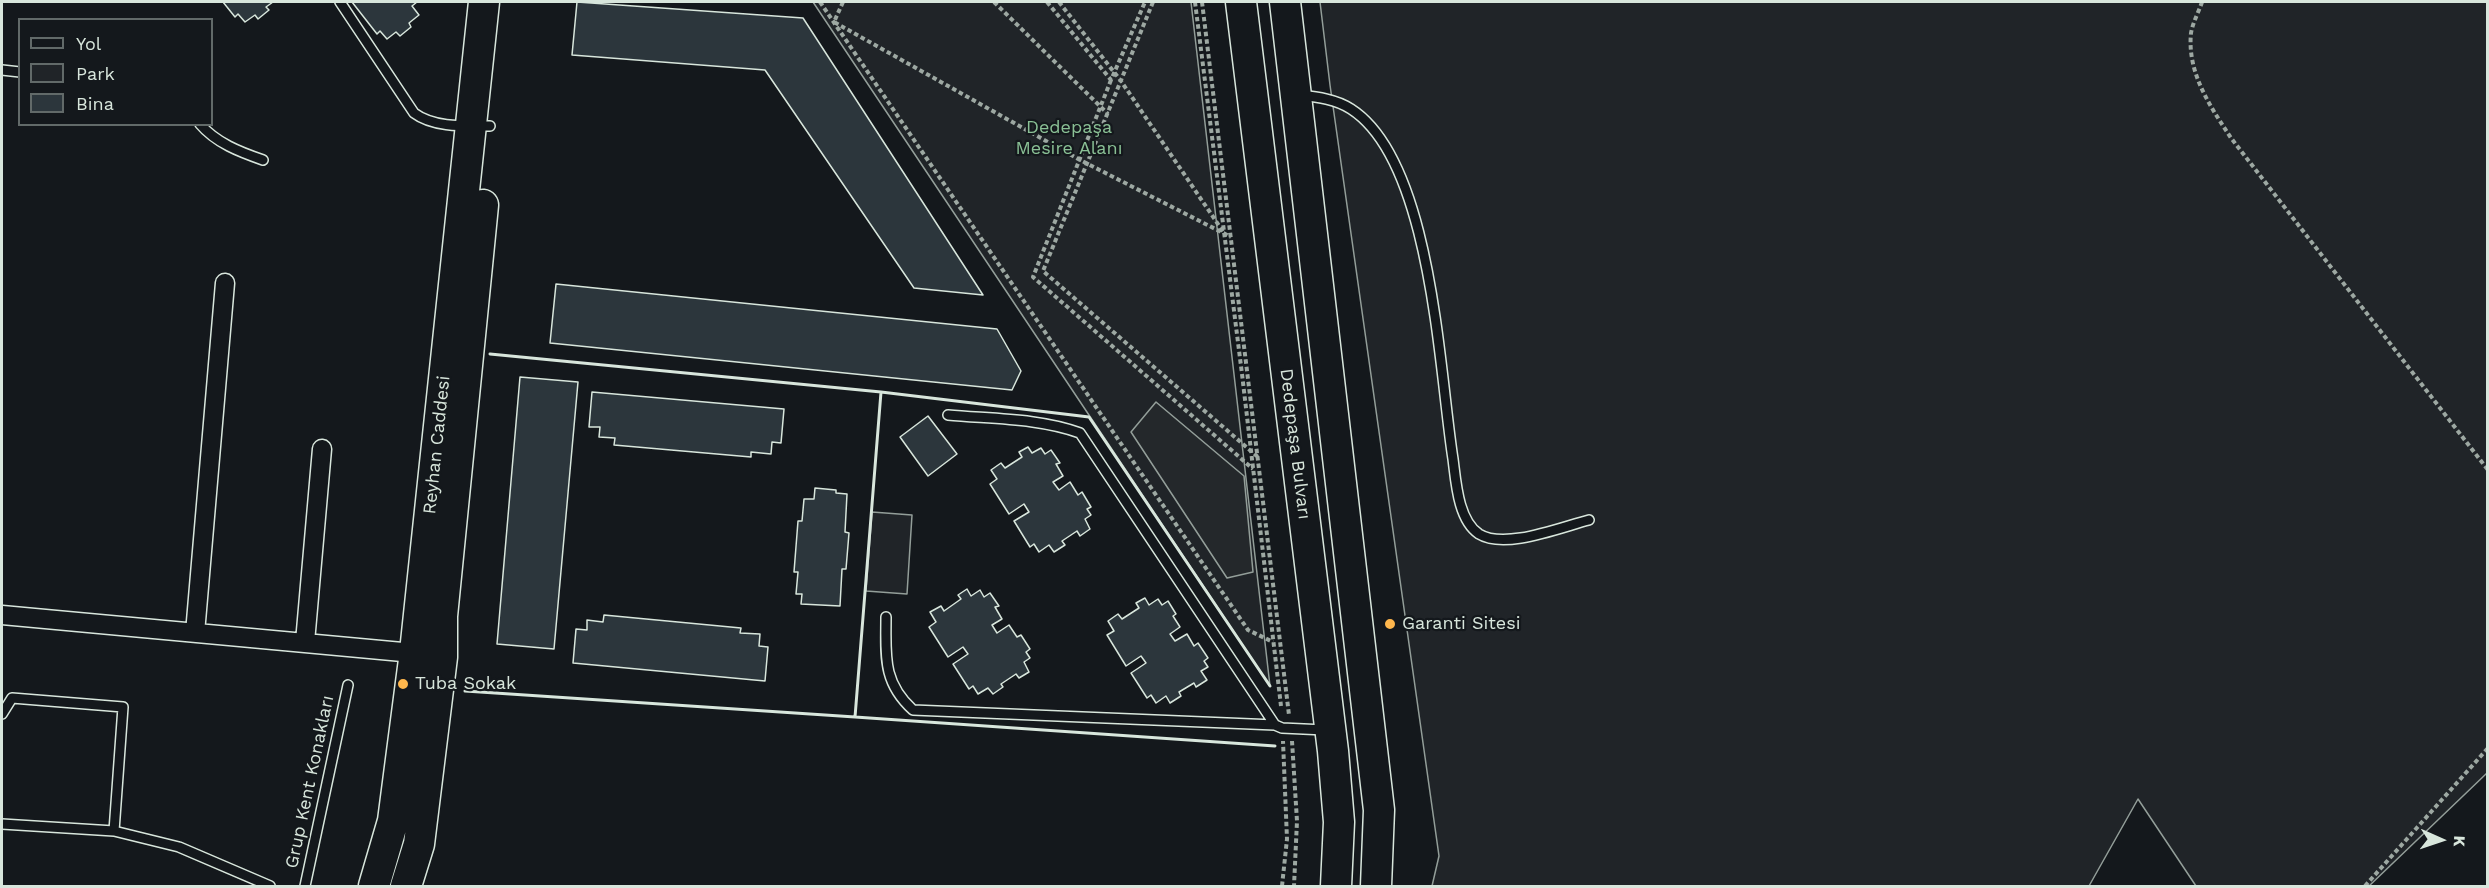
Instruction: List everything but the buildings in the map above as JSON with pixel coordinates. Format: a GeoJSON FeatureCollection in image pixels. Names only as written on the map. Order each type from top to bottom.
{"type":"FeatureCollection","features":[{"type":"Feature","properties":{"kind":"main road","name":"Reyhan Caddesi"},"geometry":{"type":"LineString","coordinates":[[374,886],[393,821],[429,654],[442,616],[480,126],[484,2]]}},
{"type":"Feature","properties":{"kind":"main road","name":"Reyhan Caddesi"},"geometry":{"type":"LineString","coordinates":[[480,126],[502,2]]}},
{"type":"Feature","properties":{"kind":"main road","name":"Dedepaşa Bulvarı"},"geometry":{"type":"LineString","coordinates":[[1241,2],[1331,730],[1339,822],[1336,886]]}},
{"type":"Feature","properties":{"kind":"main road"},"geometry":{"type":"LineString","coordinates":[[1285,2],[1379,810],[1376,886]]}},
{"type":"Feature","properties":{"kind":"main road","name":"Reyhan Caddesi"},"geometry":{"type":"LineString","coordinates":[[406,886],[420,844],[429,654]]}},
{"type":"Feature","properties":{"kind":"street"},"geometry":{"type":"LineString","coordinates":[[195,633],[225,283]]}},
{"type":"Feature","properties":{"kind":"street"},"geometry":{"type":"LineString","coordinates":[[305,642],[322,449]]}},
{"type":"Feature","properties":{"kind":"street"},"geometry":{"type":"LineString","coordinates":[[2,615],[429,654]]}},
{"type":"Feature","properties":{"kind":"lane"},"geometry":{"type":"LineString","coordinates":[[340,2],[414,113],[429,121],[480,126]]}},
{"type":"Feature","properties":{"kind":"lane"},"geometry":{"type":"LineString","coordinates":[[2,70],[18,72]]}},
{"type":"Feature","properties":{"kind":"lane"},"geometry":{"type":"LineString","coordinates":[[1297,95],[1327,98],[1352,109],[1370,126],[1391,156],[1413,209],[1428,265],[1456,483],[1468,522],[1480,534],[1502,541],[1589,520]]}},
{"type":"Feature","properties":{"kind":"lane"},"geometry":{"type":"LineString","coordinates":[[202,126],[225,144],[263,160]]}},
{"type":"Feature","properties":{"kind":"lane"},"geometry":{"type":"LineString","coordinates":[[948,415],[1062,426],[1080,433],[1283,727]]}},
{"type":"Feature","properties":{"kind":"lane"},"geometry":{"type":"LineString","coordinates":[[886,617],[886,669],[905,702],[913,710],[1331,730]]}},
{"type":"Feature","properties":{"kind":"lane","name":"Grup Kent Konakları"},"geometry":{"type":"LineString","coordinates":[[304,886],[348,685]]}},
{"type":"Feature","properties":{"kind":"lane"},"geometry":{"type":"LineString","coordinates":[[2,714],[12,698],[123,707],[114,831]]}},
{"type":"Feature","properties":{"kind":"lane","name":"Grup Kent Konakları"},"geometry":{"type":"LineString","coordinates":[[2,824],[114,831],[179,847],[249,882],[270,886]]}},
{"type":"Feature","properties":{"kind":"path"},"geometry":{"type":"LineString","coordinates":[[820,2],[1248,630],[1281,646]]}},
{"type":"Feature","properties":{"kind":"path"},"geometry":{"type":"LineString","coordinates":[[834,22],[843,2]]}},
{"type":"Feature","properties":{"kind":"path"},"geometry":{"type":"LineString","coordinates":[[994,2],[1108,114]]}},
{"type":"Feature","properties":{"kind":"path"},"geometry":{"type":"LineString","coordinates":[[1047,2],[1111,80]]}},
{"type":"Feature","properties":{"kind":"path"},"geometry":{"type":"LineString","coordinates":[[1059,2],[1115,72],[1224,233]]}},
{"type":"Feature","properties":{"kind":"path"},"geometry":{"type":"LineString","coordinates":[[1145,2],[1111,80],[1034,277],[1253,469]]}},
{"type":"Feature","properties":{"kind":"path"},"geometry":{"type":"LineString","coordinates":[[1154,2],[1043,272],[1259,458]]}},
{"type":"Feature","properties":{"kind":"path"},"geometry":{"type":"LineString","coordinates":[[1195,2],[1283,727],[1297,821],[1294,886]]}},
{"type":"Feature","properties":{"kind":"path"},"geometry":{"type":"LineString","coordinates":[[1202,2],[1281,646],[1287,839],[1281,886]]}},
{"type":"Feature","properties":{"kind":"path"},"geometry":{"type":"LineString","coordinates":[[2202,2],[2192,30],[2191,50],[2195,74],[2207,101],[2230,138],[2487,470]]}},
{"type":"Feature","properties":{"kind":"path"},"geometry":{"type":"LineString","coordinates":[[834,22],[1087,164],[1231,237]]}},
{"type":"Feature","properties":{"kind":"path"},"geometry":{"type":"LineString","coordinates":[[2365,886],[2487,748]]}},
{"type":"Feature","properties":{"kind":"green space","name":"Dedepaşa Mesire Alanı"},"geometry":{"type":"Polygon","coordinates":[[[813,2],[1191,2],[1270,686],[813,2]]]}},
{"type":"Feature","properties":{"kind":"green space"},"geometry":{"type":"Polygon","coordinates":[[[1320,2],[2487,2],[2487,773],[2369,886],[2196,886],[2138,799],[2089,886],[1432,886],[1439,856],[1320,2]]]}},
{"type":"Feature","properties":{"kind":"green space"},"geometry":{"type":"Polygon","coordinates":[[[872,512],[912,515],[907,594],[866,591],[872,512]]]}},
{"type":"Feature","properties":{"kind":"shaded area"},"geometry":{"type":"Polygon","coordinates":[[[1156,402],[1244,476],[1253,572],[1227,578],[1131,432],[1156,402]]]}},
{"type":"Feature","properties":{"kind":"wall"},"geometry":{"type":"LineString","coordinates":[[490,354],[881,392]]}},
{"type":"Feature","properties":{"kind":"wall"},"geometry":{"type":"LineString","coordinates":[[1270,686],[1089,417],[881,392],[855,717],[1275,746]]}},
{"type":"Feature","properties":{"kind":"wall"},"geometry":{"type":"LineString","coordinates":[[465,691],[855,717],[855,715]]}},
{"type":"Feature","properties":{"kind":"place","name":"Garanti Sitesi"},"geometry":{"type":"Point","coordinates":[1390,624]}},
{"type":"Feature","properties":{"kind":"place","name":"Tuba Sokak"},"geometry":{"type":"Point","coordinates":[403,684]}}]}
